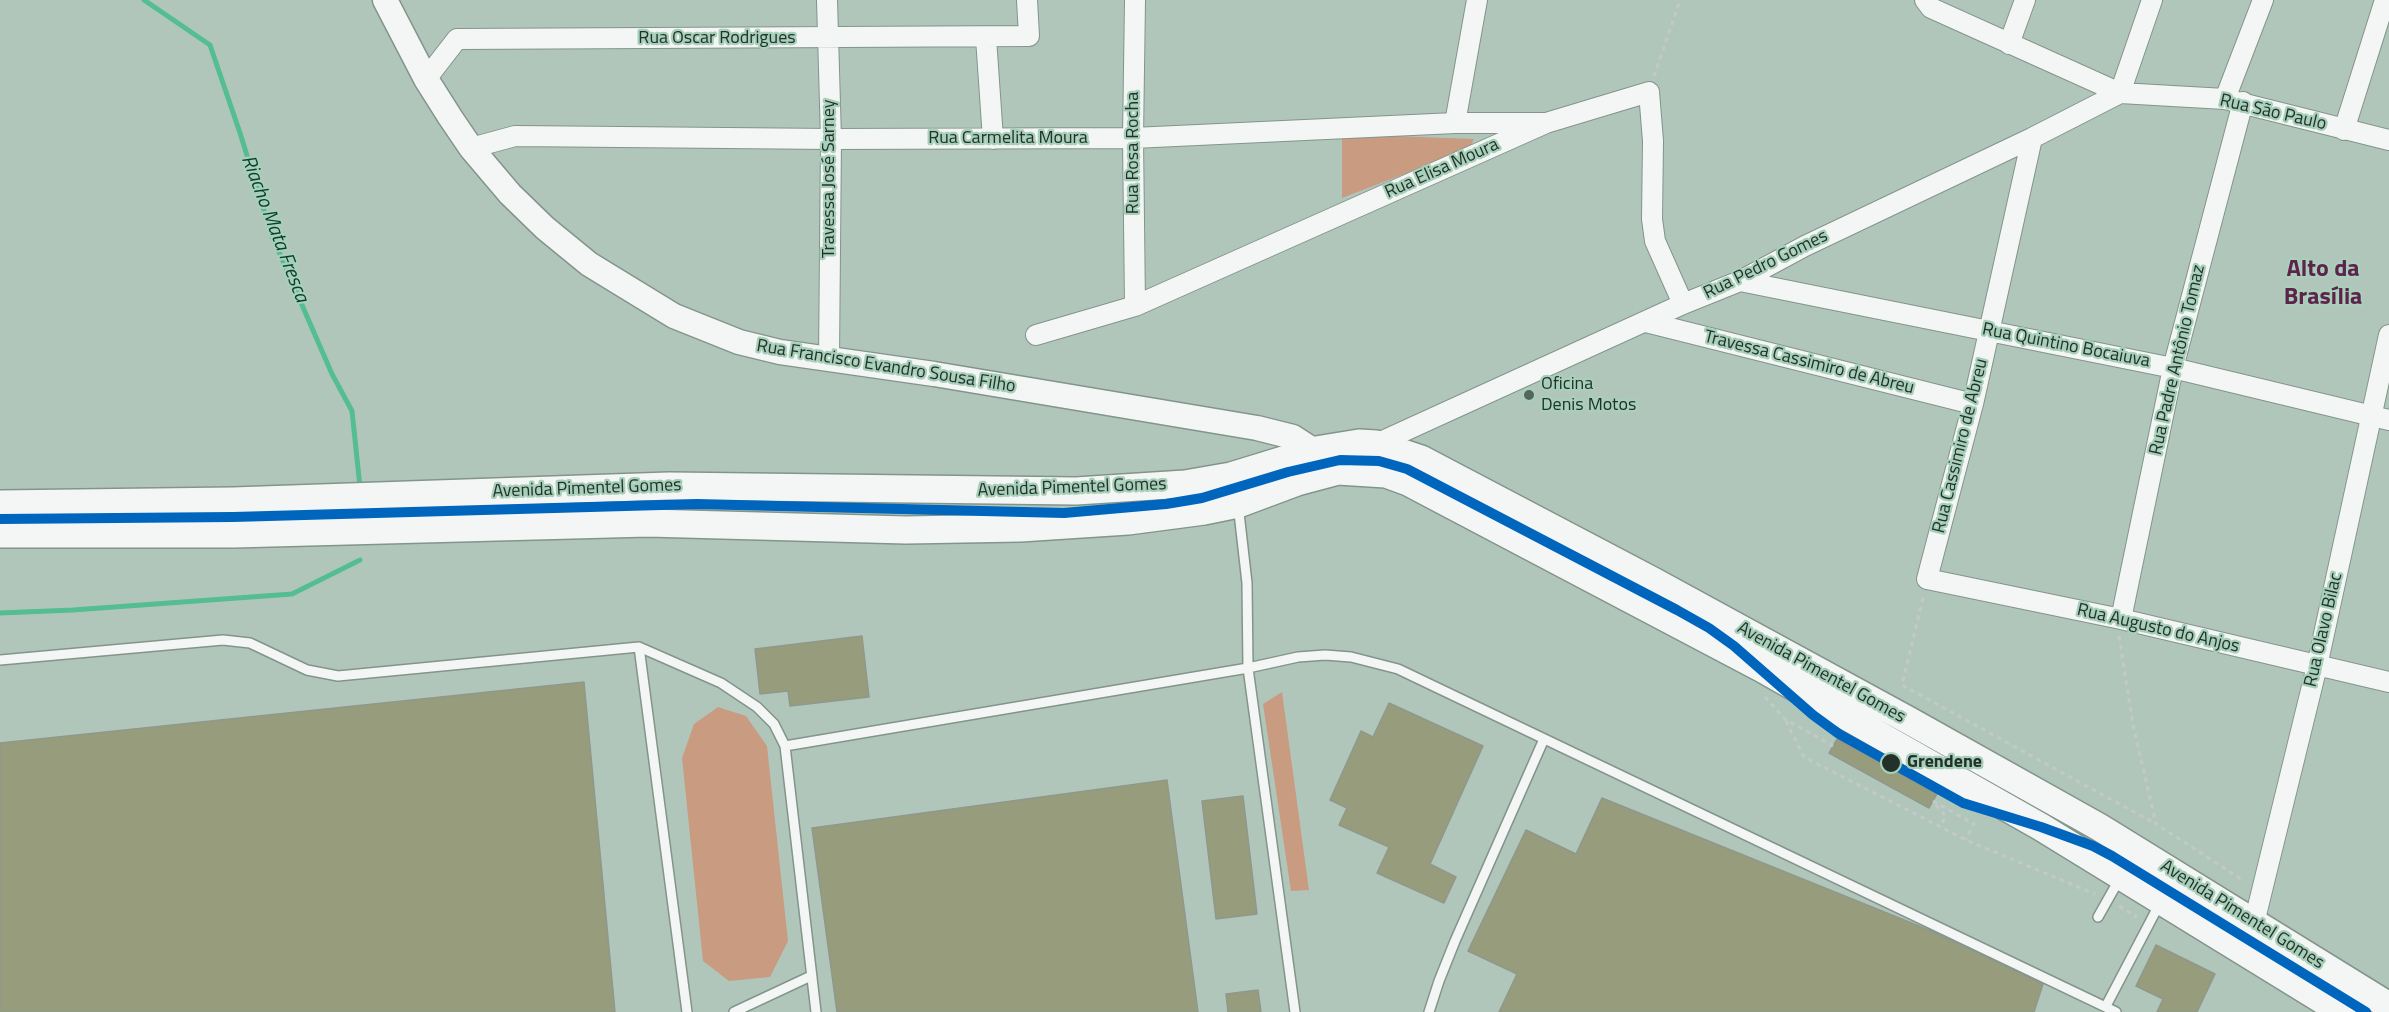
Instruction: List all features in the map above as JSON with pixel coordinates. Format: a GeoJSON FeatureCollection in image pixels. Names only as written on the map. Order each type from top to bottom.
{"type":"FeatureCollection","features":[{"type":"Feature","properties":{"kind":"main road","name":"Avenida Pimentel Gomes"},"geometry":{"type":"LineString","coordinates":[[0,504],[220,501],[669,486],[1076,492],[1185,484],[1231,476],[1316,450],[1359,443],[1376,444],[1421,459],[1663,586],[2099,827],[2389,1006]]}},
{"type":"Feature","properties":{"kind":"main road","name":"Avenida Pimentel Gomes"},"geometry":{"type":"LineString","coordinates":[[0,534],[221,534],[648,523],[906,530],[1020,528],[1128,521],[1238,504],[1297,482],[1346,470],[1386,474],[1408,482],[1701,636],[2041,827],[2121,876],[2155,912],[2342,1012]]}},
{"type":"Feature","properties":{"kind":"main road"},"geometry":{"type":"LineString","coordinates":[[905,490],[906,530]]}},
{"type":"Feature","properties":{"kind":"street","name":"Rua Francisco Evandro Sousa Filho"},"geometry":{"type":"LineString","coordinates":[[385,0],[426,79],[471,148],[510,194],[545,228],[589,264],[674,316],[739,342],[780,352],[934,374],[1257,428],[1293,437],[1346,470]]}},
{"type":"Feature","properties":{"kind":"street","name":"Travessa José Sarney"},"geometry":{"type":"LineString","coordinates":[[828,0],[831,139],[829,359]]}},
{"type":"Feature","properties":{"kind":"street","name":"Rua Oscar Rodrigues"},"geometry":{"type":"LineString","coordinates":[[426,79],[457,39],[828,39],[1029,36],[1028,0]]}},
{"type":"Feature","properties":{"kind":"street","name":"Rua Rosa Rocha"},"geometry":{"type":"LineString","coordinates":[[1135,0],[1133,138],[1135,306]]}},
{"type":"Feature","properties":{"kind":"street"},"geometry":{"type":"LineString","coordinates":[[1455,123],[1477,0]]}},
{"type":"Feature","properties":{"kind":"street"},"geometry":{"type":"LineString","coordinates":[[2009,44],[2025,0]]}},
{"type":"Feature","properties":{"kind":"street"},"geometry":{"type":"LineString","coordinates":[[1928,4],[2009,44],[2120,93],[2152,0]]}},
{"type":"Feature","properties":{"kind":"street","name":"Rua Padre Antônio Tomaz"},"geometry":{"type":"LineString","coordinates":[[2121,620],[2173,368],[2234,101],[2263,0]]}},
{"type":"Feature","properties":{"kind":"street"},"geometry":{"type":"LineString","coordinates":[[2344,130],[2385,0]]}},
{"type":"Feature","properties":{"kind":"street"},"geometry":{"type":"LineString","coordinates":[[986,38],[993,139]]}},
{"type":"Feature","properties":{"kind":"street"},"geometry":{"type":"LineString","coordinates":[[1649,92],[1653,141],[1652,219],[1655,241],[1683,304]]}},
{"type":"Feature","properties":{"kind":"street","name":"Rua Elisa Moura"},"geometry":{"type":"LineString","coordinates":[[1036,335],[1135,306],[1546,123],[1649,92]]}},
{"type":"Feature","properties":{"kind":"street","name":"Rua São Paulo"},"geometry":{"type":"LineString","coordinates":[[2120,93],[2234,101],[2389,140]]}},
{"type":"Feature","properties":{"kind":"street","name":"Rua Pedro Gomes"},"geometry":{"type":"LineString","coordinates":[[1376,444],[1683,304],[1740,281],[1805,246],[2032,138],[2120,93]]}},
{"type":"Feature","properties":{"kind":"street","name":"Rua Carmelita Moura"},"geometry":{"type":"LineString","coordinates":[[471,148],[515,136],[831,139],[1133,138],[1455,123],[1546,123]]}},
{"type":"Feature","properties":{"kind":"street","name":"Rua Cassimiro de Abreu"},"geometry":{"type":"LineString","coordinates":[[1927,579],[1973,404],[2032,138]]}},
{"type":"Feature","properties":{"kind":"street","name":"Rua Quintino Bocaiuva"},"geometry":{"type":"LineString","coordinates":[[1740,281],[2173,368],[2380,418]]}},
{"type":"Feature","properties":{"kind":"street","name":"Travessa Cassimiro de Abreu"},"geometry":{"type":"LineString","coordinates":[[1646,322],[1973,404]]}},
{"type":"Feature","properties":{"kind":"street","name":"Rua Olavo Bilac"},"geometry":{"type":"LineString","coordinates":[[2254,923],[2380,418],[2389,335]]}},
{"type":"Feature","properties":{"kind":"street"},"geometry":{"type":"LineString","coordinates":[[1346,470],[1376,444]]}},
{"type":"Feature","properties":{"kind":"street","name":"Rua Augusto do Anjos"},"geometry":{"type":"LineString","coordinates":[[1927,579],[2121,620],[2389,682]]}},
{"type":"Feature","properties":{"kind":"lane"},"geometry":{"type":"LineString","coordinates":[[1231,476],[1238,504],[1247,583],[1248,668],[1295,1012]]}},
{"type":"Feature","properties":{"kind":"lane"},"geometry":{"type":"LineString","coordinates":[[0,660],[223,640],[250,643],[307,670],[338,676],[639,647],[721,683],[757,707],[774,724],[785,746],[816,1012]]}},
{"type":"Feature","properties":{"kind":"lane"},"geometry":{"type":"LineString","coordinates":[[639,647],[687,1012]]}},
{"type":"Feature","properties":{"kind":"lane"},"geometry":{"type":"LineString","coordinates":[[785,746],[1248,668],[1298,657],[1325,655],[1375,662],[1398,669],[2116,1012]]}},
{"type":"Feature","properties":{"kind":"lane"},"geometry":{"type":"LineString","coordinates":[[1429,1012],[1455,941],[1544,739]]}},
{"type":"Feature","properties":{"kind":"lane"},"geometry":{"type":"LineString","coordinates":[[2098,917],[2121,876]]}},
{"type":"Feature","properties":{"kind":"lane"},"geometry":{"type":"LineString","coordinates":[[2106,1006],[2155,912]]}},
{"type":"Feature","properties":{"kind":"lane"},"geometry":{"type":"LineString","coordinates":[[734,1012],[810,976]]}},
{"type":"Feature","properties":{"kind":"path"},"geometry":{"type":"LineString","coordinates":[[1649,92],[1679,3]]}},
{"type":"Feature","properties":{"kind":"path"},"geometry":{"type":"LineString","coordinates":[[1927,579],[1902,685],[2156,824],[2262,893]]}},
{"type":"Feature","properties":{"kind":"path"},"geometry":{"type":"LineString","coordinates":[[2121,620],[2119,637],[2133,725],[2156,824]]}},
{"type":"Feature","properties":{"kind":"path"},"geometry":{"type":"LineString","coordinates":[[1764,696],[1785,719],[1804,757],[1966,840],[2108,899],[2155,912]]}},
{"type":"Feature","properties":{"kind":"path"},"geometry":{"type":"LineString","coordinates":[[1785,719],[1833,746]]}},
{"type":"Feature","properties":{"kind":"path"},"geometry":{"type":"LineString","coordinates":[[1940,827],[1946,816],[1933,801],[1974,824],[1966,840]]}},
{"type":"Feature","properties":{"kind":"shaded area"},"geometry":{"type":"Polygon","coordinates":[[[1342,134],[1474,139],[1469,149],[1342,198],[1342,134]]]}},
{"type":"Feature","properties":{"kind":"shaded area"},"geometry":{"type":"Polygon","coordinates":[[[1282,692],[1309,890],[1291,891],[1263,704],[1282,692]]]}},
{"type":"Feature","properties":{"kind":"shaded area"},"geometry":{"type":"Polygon","coordinates":[[[718,707],[746,716],[767,746],[788,941],[770,977],[729,981],[703,961],[682,758],[694,724],[718,707]]]}},
{"type":"Feature","properties":{"kind":"building"},"geometry":{"type":"Polygon","coordinates":[[[862,636],[869,697],[790,706],[788,691],[760,694],[755,649],[862,636]]]}},
{"type":"Feature","properties":{"kind":"building"},"geometry":{"type":"Polygon","coordinates":[[[584,682],[615,1012],[0,1012],[0,743],[584,682]]]}},
{"type":"Feature","properties":{"kind":"building"},"geometry":{"type":"Polygon","coordinates":[[[1389,703],[1483,746],[1430,864],[1456,877],[1444,903],[1377,873],[1389,847],[1339,825],[1347,808],[1330,800],[1361,731],[1373,737],[1389,703]]]}},
{"type":"Feature","properties":{"kind":"building","name":"Grendene"},"geometry":{"type":"Polygon","coordinates":[[[1837,739],[1937,794],[1929,808],[1829,753],[1837,739]]]}},
{"type":"Feature","properties":{"kind":"building"},"geometry":{"type":"Polygon","coordinates":[[[1167,780],[1198,1012],[837,1012],[812,828],[1167,780]]]}},
{"type":"Feature","properties":{"kind":"building"},"geometry":{"type":"Polygon","coordinates":[[[1243,796],[1257,914],[1216,919],[1202,801],[1243,796]]]}},
{"type":"Feature","properties":{"kind":"building"},"geometry":{"type":"Polygon","coordinates":[[[1602,798],[1929,930],[2043,984],[2034,1012],[1499,1012],[1517,974],[1468,951],[1526,830],[1576,854],[1602,798]]]}},
{"type":"Feature","properties":{"kind":"building"},"geometry":{"type":"Polygon","coordinates":[[[2156,945],[2215,974],[2197,1012],[2157,1012],[2163,999],[2136,986],[2156,945]]]}},
{"type":"Feature","properties":{"kind":"building"},"geometry":{"type":"Polygon","coordinates":[[[1258,990],[1261,1012],[1228,1012],[1226,994],[1258,990]]]}},
{"type":"Feature","properties":{"kind":"waterway","name":"Riacho Mata Fresca"},"geometry":{"type":"LineString","coordinates":[[144,0],[210,45],[272,236],[332,374],[352,411],[360,487]]}},
{"type":"Feature","properties":{"kind":"waterway","name":"Riacho Mata Fresca"},"geometry":{"type":"LineString","coordinates":[[0,613],[292,594],[360,560]]}},
{"type":"Feature","properties":{"kind":"transit line"},"geometry":{"type":"LineString","coordinates":[[0,519],[233,517],[697,504],[1064,513],[1166,504],[1202,498],[1288,472],[1340,460],[1379,461],[1407,469],[1677,610],[1709,628],[1734,646],[1813,715],[1839,734],[1963,803],[2041,827],[2093,846],[2112,856],[2366,1012]]}},
{"type":"Feature","properties":{"kind":"place","name":"Oficina Denis Motos"},"geometry":{"type":"Point","coordinates":[1529,395]}},
{"type":"Feature","properties":{"kind":"place","name":"Grendene"},"geometry":{"type":"Point","coordinates":[1891,763]}},
{"type":"Feature","properties":{"kind":"district","name":"Alto da Brasília"},"geometry":{"type":"Point","coordinates":[2323,284]}}]}
